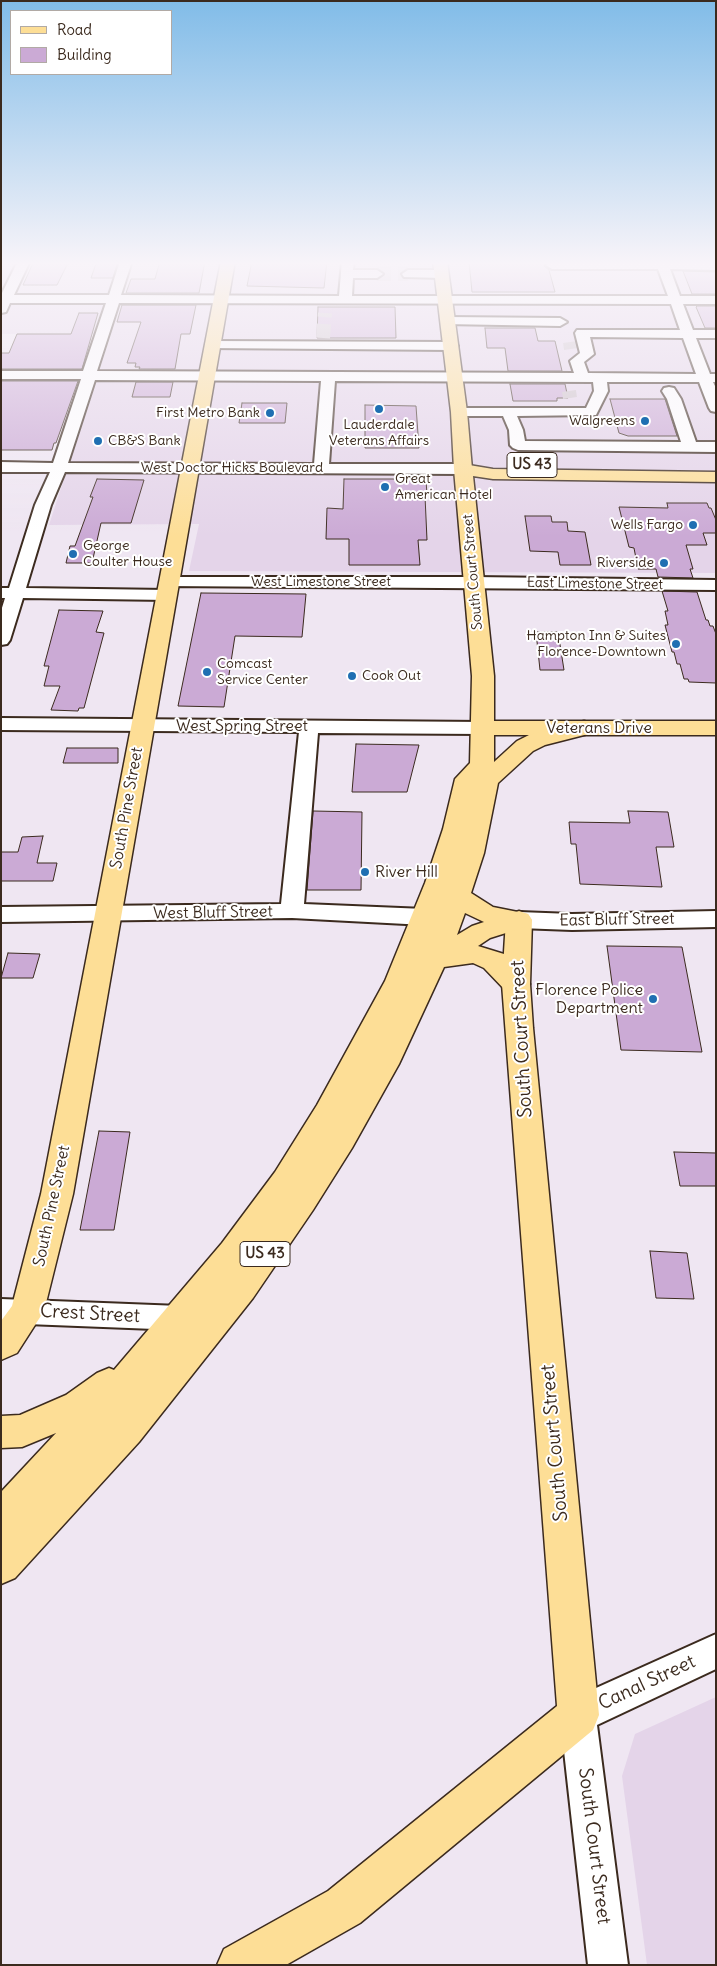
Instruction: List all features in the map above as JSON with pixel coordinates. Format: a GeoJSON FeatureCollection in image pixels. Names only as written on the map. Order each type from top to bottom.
{"type":"FeatureCollection","features":[{"type":"Feature","properties":{"kind":"main road","name":"South Pine Street"},"geometry":{"type":"LineString","coordinates":[[1,1345],[5,1343],[14,1311],[46,1242],[211,353]]}},
{"type":"Feature","properties":{"kind":"main road","name":"South Court Street"},"geometry":{"type":"LineString","coordinates":[[452,353],[483,676],[484,773]]}},
{"type":"Feature","properties":{"kind":"main road","name":"US 43"},"geometry":{"type":"LineString","coordinates":[[463,469],[502,465],[716,466]]}},
{"type":"Feature","properties":{"kind":"main road"},"geometry":{"type":"LineString","coordinates":[[463,469],[494,474],[539,475]]}},
{"type":"Feature","properties":{"kind":"main road","name":"US 43"},"geometry":{"type":"LineString","coordinates":[[467,508],[489,492],[511,480],[539,475],[716,477]]}},
{"type":"Feature","properties":{"kind":"main road","name":"Veterans Drive"},"geometry":{"type":"LineString","coordinates":[[483,728],[716,728]]}},
{"type":"Feature","properties":{"kind":"main road"},"geometry":{"type":"LineString","coordinates":[[484,773],[537,740],[584,728]]}},
{"type":"Feature","properties":{"kind":"main road","name":"US 43"},"geometry":{"type":"LineString","coordinates":[[1,1519],[180,1318],[234,1252],[286,1181],[328,1113],[399,982],[425,917],[455,829],[467,779],[484,773],[478,825],[457,896],[434,960],[384,1064],[341,1140],[302,1201],[241,1288],[187,1357],[126,1430],[1,1565]]}},
{"type":"Feature","properties":{"kind":"main road"},"geometry":{"type":"LineString","coordinates":[[457,896],[486,914],[519,920]]}},
{"type":"Feature","properties":{"kind":"main road","name":"South Court Street"},"geometry":{"type":"LineString","coordinates":[[519,920],[516,984],[578,1715]]}},
{"type":"Feature","properties":{"kind":"main road"},"geometry":{"type":"LineString","coordinates":[[434,960],[481,932],[519,920]]}},
{"type":"Feature","properties":{"kind":"main road"},"geometry":{"type":"LineString","coordinates":[[434,960],[475,954],[494,961],[516,984]]}},
{"type":"Feature","properties":{"kind":"main road"},"geometry":{"type":"LineString","coordinates":[[1,1432],[22,1431],[79,1406],[150,1353]]}},
{"type":"Feature","properties":{"kind":"main road"},"geometry":{"type":"LineString","coordinates":[[240,1965],[344,1907],[578,1715]]}},
{"type":"Feature","properties":{"kind":"street"},"geometry":{"type":"LineString","coordinates":[[1,640],[9,593],[59,468],[96,353]]}},
{"type":"Feature","properties":{"kind":"street"},"geometry":{"type":"LineString","coordinates":[[573,353],[582,378]]}},
{"type":"Feature","properties":{"kind":"street"},"geometry":{"type":"LineString","coordinates":[[696,353],[710,378],[716,408]]}},
{"type":"Feature","properties":{"kind":"street"},"geometry":{"type":"LineString","coordinates":[[1,375],[455,377],[570,394],[591,412]]}},
{"type":"Feature","properties":{"kind":"street"},"geometry":{"type":"LineString","coordinates":[[321,468],[328,376]]}},
{"type":"Feature","properties":{"kind":"street"},"geometry":{"type":"LineString","coordinates":[[582,378],[600,384],[667,385],[710,378]]}},
{"type":"Feature","properties":{"kind":"street"},"geometry":{"type":"LineString","coordinates":[[459,412],[508,412],[570,394],[582,378]]}},
{"type":"Feature","properties":{"kind":"street"},"geometry":{"type":"LineString","coordinates":[[600,384],[591,412],[596,446],[602,466]]}},
{"type":"Feature","properties":{"kind":"street"},"geometry":{"type":"LineString","coordinates":[[667,385],[674,399],[690,446]]}},
{"type":"Feature","properties":{"kind":"street"},"geometry":{"type":"LineString","coordinates":[[508,412],[516,430],[518,446],[716,447]]}},
{"type":"Feature","properties":{"kind":"street","name":"West Doctor Hicks Boulevard"},"geometry":{"type":"LineString","coordinates":[[1,467],[463,469]]}},
{"type":"Feature","properties":{"kind":"street","name":"West Limestone Street"},"geometry":{"type":"LineString","coordinates":[[9,593],[474,582]]}},
{"type":"Feature","properties":{"kind":"street","name":"East Limestone Street"},"geometry":{"type":"LineString","coordinates":[[474,582],[716,585]]}},
{"type":"Feature","properties":{"kind":"street","name":"West Spring Street"},"geometry":{"type":"LineString","coordinates":[[1,724],[483,728]]}},
{"type":"Feature","properties":{"kind":"street"},"geometry":{"type":"LineString","coordinates":[[292,912],[309,726]]}},
{"type":"Feature","properties":{"kind":"street","name":"West Bluff Street"},"geometry":{"type":"LineString","coordinates":[[1,915],[292,912],[425,917]]}},
{"type":"Feature","properties":{"kind":"street","name":"East Bluff Street"},"geometry":{"type":"LineString","coordinates":[[519,920],[572,922],[716,918]]}},
{"type":"Feature","properties":{"kind":"street","name":"Crest Street"},"geometry":{"type":"LineString","coordinates":[[14,1311],[180,1318]]}},
{"type":"Feature","properties":{"kind":"street","name":"Canal Street"},"geometry":{"type":"LineString","coordinates":[[578,1715],[716,1651]]}},
{"type":"Feature","properties":{"kind":"street","name":"South Court Street"},"geometry":{"type":"LineString","coordinates":[[578,1715],[608,1965]]}},
{"type":"Feature","properties":{"kind":"shaded area"},"geometry":{"type":"Polygon","coordinates":[[[105,353],[716,353],[716,573],[189,571],[199,524],[49,525],[105,353]]]}},
{"type":"Feature","properties":{"kind":"shaded area"},"geometry":{"type":"Polygon","coordinates":[[[716,1697],[716,1965],[647,1965],[622,1776],[635,1734],[716,1697]]]}},
{"type":"Feature","properties":{"kind":"building"},"geometry":{"type":"Polygon","coordinates":[[[1,353],[87,353],[82,369],[1,369],[1,353]]]}},
{"type":"Feature","properties":{"kind":"building"},"geometry":{"type":"Polygon","coordinates":[[[131,353],[178,353],[175,369],[139,369],[140,367],[135,367],[136,363],[127,363],[131,353]]]}},
{"type":"Feature","properties":{"kind":"building"},"geometry":{"type":"Polygon","coordinates":[[[506,353],[558,353],[562,371],[508,371],[506,353]]]}},
{"type":"Feature","properties":{"kind":"building"},"geometry":{"type":"Polygon","coordinates":[[[1,381],[78,381],[52,450],[1,450],[1,381]]]}},
{"type":"Feature","properties":{"kind":"building"},"geometry":{"type":"Polygon","coordinates":[[[136,382],[173,382],[170,397],[132,397],[136,382]]]}},
{"type":"Feature","properties":{"kind":"building"},"geometry":{"type":"Polygon","coordinates":[[[510,384],[565,384],[568,398],[557,398],[557,401],[513,401],[510,384]]]}},
{"type":"Feature","properties":{"kind":"building","name":"Walgreens"},"geometry":{"type":"Polygon","coordinates":[[[610,399],[665,399],[677,436],[628,436],[619,433],[610,399]]]}},
{"type":"Feature","properties":{"kind":"building","name":"First Metro Bank"},"geometry":{"type":"Polygon","coordinates":[[[242,403],[287,403],[285,423],[239,423],[242,403]]]}},
{"type":"Feature","properties":{"kind":"building"},"geometry":{"type":"Polygon","coordinates":[[[365,405],[416,406],[419,448],[365,448],[365,405]]]}},
{"type":"Feature","properties":{"kind":"building"},"geometry":{"type":"Polygon","coordinates":[[[97,479],[144,480],[131,523],[101,523],[92,563],[66,563],[70,546],[75,546],[93,497],[90,497],[97,479]]]}},
{"type":"Feature","properties":{"kind":"building"},"geometry":{"type":"Polygon","coordinates":[[[344,479],[426,479],[427,540],[418,540],[420,565],[349,565],[349,539],[326,539],[327,508],[343,509],[344,479]]]}},
{"type":"Feature","properties":{"kind":"building"},"geometry":{"type":"Polygon","coordinates":[[[667,503],[707,503],[716,520],[716,533],[703,533],[707,545],[686,545],[693,569],[690,569],[693,578],[658,577],[656,569],[638,569],[634,548],[629,547],[619,507],[668,508],[667,503]]]}},
{"type":"Feature","properties":{"kind":"building"},"geometry":{"type":"Polygon","coordinates":[[[525,516],[551,516],[552,522],[567,522],[568,531],[585,532],[591,565],[560,565],[558,552],[530,551],[525,516]]]}},
{"type":"Feature","properties":{"kind":"building","name":"Hampton Inn & Suites Florence-Downtown"},"geometry":{"type":"Polygon","coordinates":[[[662,591],[697,592],[706,620],[708,620],[710,626],[713,626],[716,634],[716,683],[689,682],[688,679],[684,679],[680,664],[677,664],[674,652],[672,652],[665,625],[668,625],[665,611],[668,611],[662,591]]]}},
{"type":"Feature","properties":{"kind":"building","name":"Comcast Service Center"},"geometry":{"type":"Polygon","coordinates":[[[201,593],[306,594],[302,637],[235,636],[224,707],[178,706],[201,593]]]}},
{"type":"Feature","properties":{"kind":"building"},"geometry":{"type":"Polygon","coordinates":[[[59,610],[103,611],[96,632],[104,633],[84,708],[79,708],[78,711],[51,710],[60,686],[44,686],[49,666],[44,666],[59,610]]]}},
{"type":"Feature","properties":{"kind":"building"},"geometry":{"type":"Polygon","coordinates":[[[536,632],[558,632],[564,670],[540,670],[536,632]]]}},
{"type":"Feature","properties":{"kind":"building"},"geometry":{"type":"Polygon","coordinates":[[[356,744],[419,745],[407,792],[352,792],[356,744]]]}},
{"type":"Feature","properties":{"kind":"building"},"geometry":{"type":"Polygon","coordinates":[[[67,748],[118,748],[118,763],[63,763],[67,748]]]}},
{"type":"Feature","properties":{"kind":"building"},"geometry":{"type":"Polygon","coordinates":[[[313,811],[362,812],[361,890],[307,890],[313,811]]]}},
{"type":"Feature","properties":{"kind":"building"},"geometry":{"type":"Polygon","coordinates":[[[628,811],[668,812],[674,847],[656,847],[662,887],[580,884],[576,844],[571,844],[569,822],[630,823],[628,811]]]}},
{"type":"Feature","properties":{"kind":"building"},"geometry":{"type":"Polygon","coordinates":[[[43,836],[37,863],[57,863],[53,881],[1,881],[1,852],[18,852],[22,837],[43,836]]]}},
{"type":"Feature","properties":{"kind":"building","name":"Florence Police Department"},"geometry":{"type":"Polygon","coordinates":[[[607,946],[682,947],[702,1052],[621,1050],[607,946]]]}},
{"type":"Feature","properties":{"kind":"building"},"geometry":{"type":"Polygon","coordinates":[[[8,953],[40,954],[33,978],[1,978],[8,953]]]}},
{"type":"Feature","properties":{"kind":"building"},"geometry":{"type":"Polygon","coordinates":[[[99,1131],[130,1132],[114,1230],[80,1230],[99,1131]]]}},
{"type":"Feature","properties":{"kind":"building"},"geometry":{"type":"Polygon","coordinates":[[[674,1152],[716,1153],[716,1186],[680,1186],[674,1152]]]}},
{"type":"Feature","properties":{"kind":"building"},"geometry":{"type":"Polygon","coordinates":[[[650,1251],[687,1253],[694,1299],[656,1298],[650,1251]]]}},
{"type":"Feature","properties":{"kind":"tunnel"},"geometry":{"type":"LineString","coordinates":[[569,391],[570,398]]}},
{"type":"Feature","properties":{"kind":"place","name":"Lauderdale Veterans Affairs"},"geometry":{"type":"Point","coordinates":[379,409]}},
{"type":"Feature","properties":{"kind":"place","name":"First Metro Bank"},"geometry":{"type":"Point","coordinates":[270,413]}},
{"type":"Feature","properties":{"kind":"place","name":"Walgreens"},"geometry":{"type":"Point","coordinates":[645,421]}},
{"type":"Feature","properties":{"kind":"place","name":"CB&S Bank"},"geometry":{"type":"Point","coordinates":[98,441]}},
{"type":"Feature","properties":{"kind":"place","name":"Great American Hotel"},"geometry":{"type":"Point","coordinates":[385,487]}},
{"type":"Feature","properties":{"kind":"place","name":"Wells Fargo"},"geometry":{"type":"Point","coordinates":[693,525]}},
{"type":"Feature","properties":{"kind":"place","name":"George Coulter House"},"geometry":{"type":"Point","coordinates":[73,554]}},
{"type":"Feature","properties":{"kind":"place","name":"Riverside"},"geometry":{"type":"Point","coordinates":[664,563]}},
{"type":"Feature","properties":{"kind":"place","name":"Hampton Inn & Suites Florence-Downtown"},"geometry":{"type":"Point","coordinates":[676,644]}},
{"type":"Feature","properties":{"kind":"place","name":"Comcast Service Center"},"geometry":{"type":"Point","coordinates":[207,672]}},
{"type":"Feature","properties":{"kind":"place","name":"Cook Out"},"geometry":{"type":"Point","coordinates":[352,676]}},
{"type":"Feature","properties":{"kind":"place","name":"River Hill"},"geometry":{"type":"Point","coordinates":[365,872]}},
{"type":"Feature","properties":{"kind":"place","name":"Florence Police Department"},"geometry":{"type":"Point","coordinates":[653,999]}}]}
